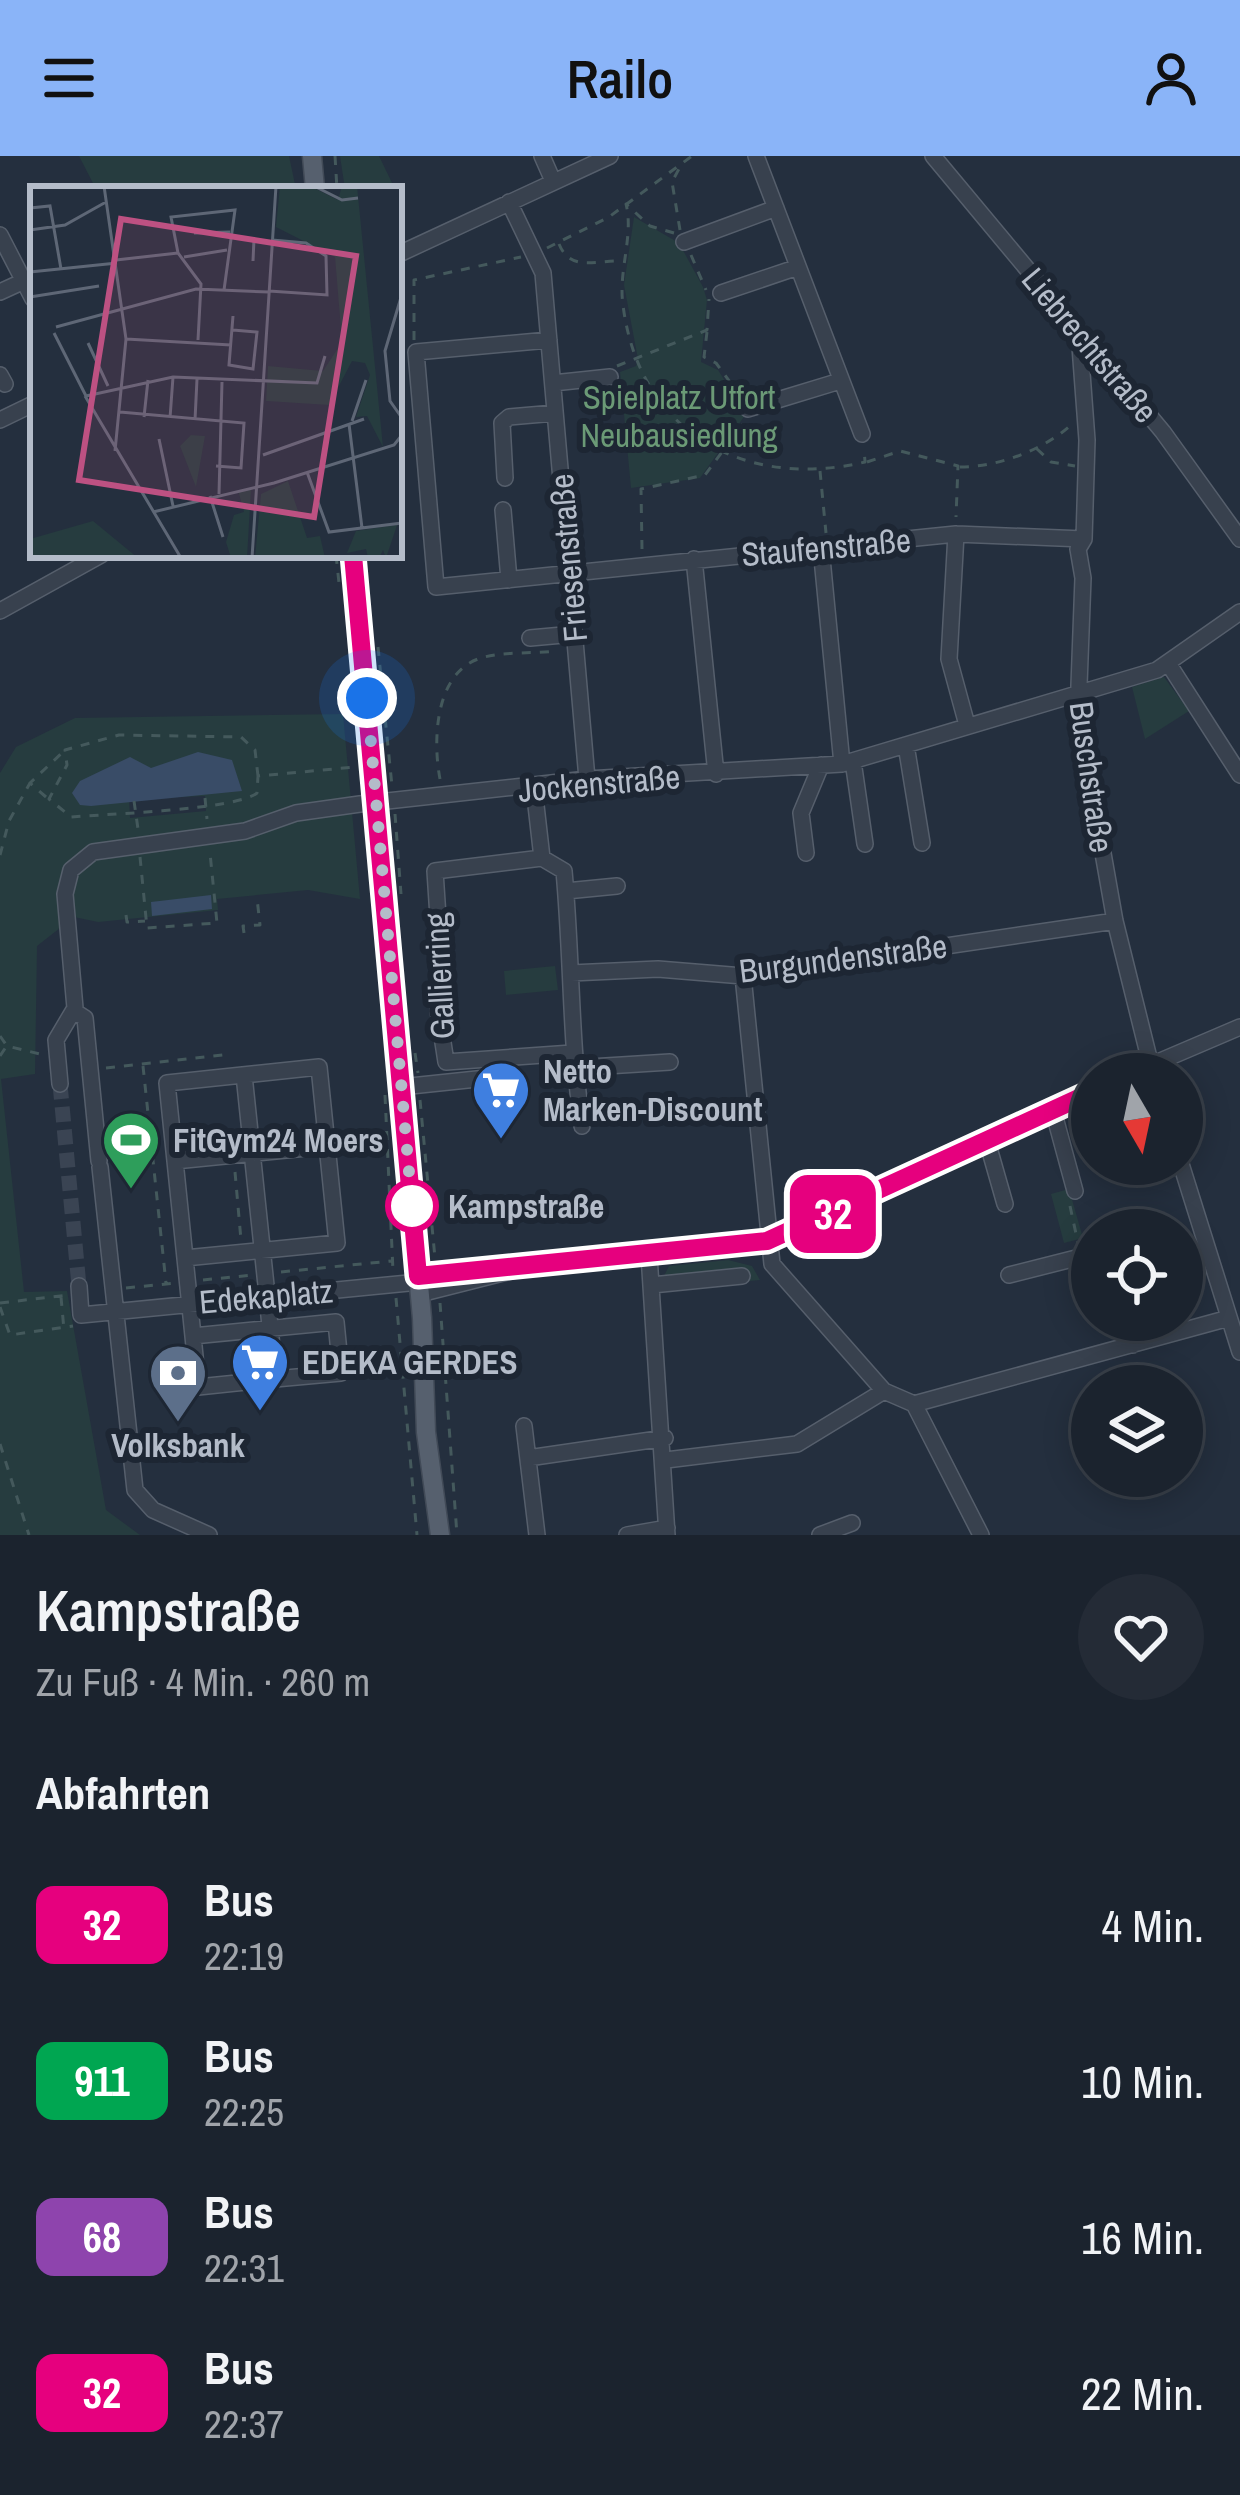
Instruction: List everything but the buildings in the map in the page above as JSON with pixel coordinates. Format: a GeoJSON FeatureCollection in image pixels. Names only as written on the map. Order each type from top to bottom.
{"type":"FeatureCollection","features":[{"type":"Feature","properties":{"kind":"main road"},"geometry":{"type":"LineString","coordinates":[[312,156],[315,186]]}},
{"type":"Feature","properties":{"kind":"main road"},"geometry":{"type":"LineString","coordinates":[[353,558],[393,1088],[419,1284],[426,1432],[440,1535]]}},
{"type":"Feature","properties":{"kind":"street"},"geometry":{"type":"LineString","coordinates":[[542,156],[553,181]]}},
{"type":"Feature","properties":{"kind":"street"},"geometry":{"type":"LineString","coordinates":[[402,253],[610,156]]}},
{"type":"Feature","properties":{"kind":"street"},"geometry":{"type":"LineString","coordinates":[[756,156],[862,434]]}},
{"type":"Feature","properties":{"kind":"street","name":"Liebrechtstraße"},"geometry":{"type":"LineString","coordinates":[[933,156],[1163,432],[1240,538]]}},
{"type":"Feature","properties":{"kind":"street","name":"Friesenstraße"},"geometry":{"type":"LineString","coordinates":[[509,202],[543,273],[571,642],[587,778]]}},
{"type":"Feature","properties":{"kind":"street"},"geometry":{"type":"LineString","coordinates":[[684,242],[776,208]]}},
{"type":"Feature","properties":{"kind":"street"},"geometry":{"type":"LineString","coordinates":[[0,235],[30,294]]}},
{"type":"Feature","properties":{"kind":"street"},"geometry":{"type":"LineString","coordinates":[[722,293],[798,267]]}},
{"type":"Feature","properties":{"kind":"street"},"geometry":{"type":"LineString","coordinates":[[0,292],[23,281]]}},
{"type":"Feature","properties":{"kind":"street","name":"Buschstraße"},"geometry":{"type":"LineString","coordinates":[[1079,333],[1086,467],[1084,539],[1078,549],[1083,578],[1078,696],[1114,921],[1147,1053]]}},
{"type":"Feature","properties":{"kind":"street","name":"Staufenstraße"},"geometry":{"type":"LineString","coordinates":[[549,340],[416,352],[436,587],[956,534],[1084,539]]}},
{"type":"Feature","properties":{"kind":"street"},"geometry":{"type":"LineString","coordinates":[[553,383],[608,372]]}},
{"type":"Feature","properties":{"kind":"street"},"geometry":{"type":"LineString","coordinates":[[748,410],[840,381]]}},
{"type":"Feature","properties":{"kind":"street"},"geometry":{"type":"LineString","coordinates":[[0,420],[30,405]]}},
{"type":"Feature","properties":{"kind":"street"},"geometry":{"type":"LineString","coordinates":[[505,478],[502,423],[509,417],[555,412]]}},
{"type":"Feature","properties":{"kind":"street"},"geometry":{"type":"LineString","coordinates":[[503,509],[509,580]]}},
{"type":"Feature","properties":{"kind":"street"},"geometry":{"type":"LineString","coordinates":[[956,534],[949,659],[967,725]]}},
{"type":"Feature","properties":{"kind":"street"},"geometry":{"type":"LineString","coordinates":[[824,548],[848,763],[866,844]]}},
{"type":"Feature","properties":{"kind":"street"},"geometry":{"type":"LineString","coordinates":[[0,610],[95,558]]}},
{"type":"Feature","properties":{"kind":"street"},"geometry":{"type":"LineString","coordinates":[[694,559],[716,774]]}},
{"type":"Feature","properties":{"kind":"street","name":"Jockenstraße"},"geometry":{"type":"LineString","coordinates":[[75,1003],[65,894],[78,861],[113,847],[208,837],[305,811],[534,788],[587,778],[848,763],[1078,696],[1168,664],[1240,612]]}},
{"type":"Feature","properties":{"kind":"street"},"geometry":{"type":"LineString","coordinates":[[530,638],[571,642]]}},
{"type":"Feature","properties":{"kind":"street"},"geometry":{"type":"LineString","coordinates":[[1168,664],[1240,775]]}},
{"type":"Feature","properties":{"kind":"street"},"geometry":{"type":"LineString","coordinates":[[906,745],[922,843]]}},
{"type":"Feature","properties":{"kind":"street"},"geometry":{"type":"LineString","coordinates":[[806,853],[801,813],[821,765]]}},
{"type":"Feature","properties":{"kind":"street"},"geometry":{"type":"LineString","coordinates":[[534,788],[542,858],[564,871],[571,974],[566,988],[582,1126]]}},
{"type":"Feature","properties":{"kind":"street","name":"Gallierring"},"geometry":{"type":"LineString","coordinates":[[542,858],[435,871],[443,1054],[457,1064],[573,1060]]}},
{"type":"Feature","properties":{"kind":"street"},"geometry":{"type":"LineString","coordinates":[[566,891],[617,886]]}},
{"type":"Feature","properties":{"kind":"street","name":"Burgundenstraße"},"geometry":{"type":"LineString","coordinates":[[571,974],[658,969],[743,976],[1114,921]]}},
{"type":"Feature","properties":{"kind":"street"},"geometry":{"type":"LineString","coordinates":[[743,976],[772,1264],[884,1391],[914,1405],[981,1535]]}},
{"type":"Feature","properties":{"kind":"street"},"geometry":{"type":"LineString","coordinates":[[60,1084],[51,1053],[75,1003],[85,1018],[135,1490],[153,1510],[209,1535]]}},
{"type":"Feature","properties":{"kind":"street"},"geometry":{"type":"LineString","coordinates":[[1185,1053],[1240,1027]]}},
{"type":"Feature","properties":{"kind":"street"},"geometry":{"type":"LineString","coordinates":[[51,1053],[71,1054],[86,1032]]}},
{"type":"Feature","properties":{"kind":"street"},"geometry":{"type":"LineString","coordinates":[[573,1060],[670,1062]]}},
{"type":"Feature","properties":{"kind":"street"},"geometry":{"type":"LineString","coordinates":[[185,1258],[338,1243],[319,1067],[166,1084],[198,1388],[340,1373],[336,1322],[193,1336]]}},
{"type":"Feature","properties":{"kind":"street"},"geometry":{"type":"LineString","coordinates":[[244,1075],[275,1379]]}},
{"type":"Feature","properties":{"kind":"street"},"geometry":{"type":"LineString","coordinates":[[393,1088],[496,1077]]}},
{"type":"Feature","properties":{"kind":"street"},"geometry":{"type":"LineString","coordinates":[[419,1284],[767,1241],[1071,1102]]}},
{"type":"Feature","properties":{"kind":"street"},"geometry":{"type":"LineString","coordinates":[[1053,1110],[1074,1186]]}},
{"type":"Feature","properties":{"kind":"street"},"geometry":{"type":"LineString","coordinates":[[987,1141],[1005,1204]]}},
{"type":"Feature","properties":{"kind":"street"},"geometry":{"type":"LineString","coordinates":[[175,1161],[327,1146]]}},
{"type":"Feature","properties":{"kind":"street"},"geometry":{"type":"LineString","coordinates":[[1188,1185],[1231,1305],[1240,1352]]}},
{"type":"Feature","properties":{"kind":"street"},"geometry":{"type":"LineString","coordinates":[[627,1535],[667,1532],[665,1438],[649,1255]]}},
{"type":"Feature","properties":{"kind":"street"},"geometry":{"type":"LineString","coordinates":[[1009,1275],[1071,1259]]}},
{"type":"Feature","properties":{"kind":"street"},"geometry":{"type":"LineString","coordinates":[[652,1285],[742,1276]]}},
{"type":"Feature","properties":{"kind":"street","name":"Edekaplatz"},"geometry":{"type":"LineString","coordinates":[[113,1311],[419,1284]]}},
{"type":"Feature","properties":{"kind":"street"},"geometry":{"type":"LineString","coordinates":[[76,1291],[81,1315],[113,1311]]}},
{"type":"Feature","properties":{"kind":"street"},"geometry":{"type":"LineString","coordinates":[[914,1405],[1132,1345],[1231,1305]]}},
{"type":"Feature","properties":{"kind":"street"},"geometry":{"type":"LineString","coordinates":[[1131,1341],[1132,1345]]}},
{"type":"Feature","properties":{"kind":"street"},"geometry":{"type":"LineString","coordinates":[[666,1460],[797,1444],[884,1391]]}},
{"type":"Feature","properties":{"kind":"street"},"geometry":{"type":"LineString","coordinates":[[524,1426],[537,1535]]}},
{"type":"Feature","properties":{"kind":"street"},"geometry":{"type":"LineString","coordinates":[[528,1458],[665,1438]]}},
{"type":"Feature","properties":{"kind":"street"},"geometry":{"type":"LineString","coordinates":[[820,1535],[852,1522]]}},
{"type":"Feature","properties":{"kind":"path"},"geometry":{"type":"LineString","coordinates":[[334,156],[337,186]]}},
{"type":"Feature","properties":{"kind":"path"},"geometry":{"type":"LineString","coordinates":[[686,159],[672,182],[681,237],[650,226],[626,204],[630,217],[621,261],[625,321],[638,361],[670,411],[721,453],[757,467],[820,469],[866,463],[900,451],[958,466],[988,466],[1067,430],[1084,410]]}},
{"type":"Feature","properties":{"kind":"path"},"geometry":{"type":"LineString","coordinates":[[559,242],[567,259],[578,263],[621,261]]}},
{"type":"Feature","properties":{"kind":"path"},"geometry":{"type":"LineString","coordinates":[[644,567],[638,505],[641,489],[696,480],[721,453],[748,410],[734,384],[704,357],[709,300],[684,242]]}},
{"type":"Feature","properties":{"kind":"path"},"geometry":{"type":"LineString","coordinates":[[608,372],[707,330]]}},
{"type":"Feature","properties":{"kind":"path"},"geometry":{"type":"LineString","coordinates":[[862,434],[866,463]]}},
{"type":"Feature","properties":{"kind":"path"},"geometry":{"type":"LineString","coordinates":[[1036,448],[1051,462],[1086,467]]}},
{"type":"Feature","properties":{"kind":"path"},"geometry":{"type":"LineString","coordinates":[[956,534],[958,466]]}},
{"type":"Feature","properties":{"kind":"path"},"geometry":{"type":"LineString","coordinates":[[820,469],[824,548]]}},
{"type":"Feature","properties":{"kind":"path"},"geometry":{"type":"LineString","coordinates":[[336,558],[340,599]]}},
{"type":"Feature","properties":{"kind":"path"},"geometry":{"type":"LineString","coordinates":[[443,796],[435,730],[448,692],[464,669],[478,659],[571,642]]}},
{"type":"Feature","properties":{"kind":"path"},"geometry":{"type":"LineString","coordinates":[[0,855],[9,821],[30,783],[65,750],[119,735],[241,737],[255,750],[258,776],[257,794],[249,800],[70,818],[30,783]]}},
{"type":"Feature","properties":{"kind":"path"},"geometry":{"type":"LineString","coordinates":[[49,799],[67,765],[65,750]]}},
{"type":"Feature","properties":{"kind":"path"},"geometry":{"type":"LineString","coordinates":[[258,776],[357,767],[369,803]]}},
{"type":"Feature","properties":{"kind":"path"},"geometry":{"type":"LineString","coordinates":[[126,915],[127,922],[147,920],[147,928],[218,923],[205,801]]}},
{"type":"Feature","properties":{"kind":"path"},"geometry":{"type":"LineString","coordinates":[[244,933],[244,926],[260,925],[257,898]]}},
{"type":"Feature","properties":{"kind":"path"},"geometry":{"type":"LineString","coordinates":[[0,1036],[7,1046],[51,1053]]}},
{"type":"Feature","properties":{"kind":"path"},"geometry":{"type":"LineString","coordinates":[[0,1056],[7,1046]]}},
{"type":"Feature","properties":{"kind":"path"},"geometry":{"type":"LineString","coordinates":[[91,1070],[223,1055]]}},
{"type":"Feature","properties":{"kind":"path"},"geometry":{"type":"LineString","coordinates":[[143,1064],[166,1284]]}},
{"type":"Feature","properties":{"kind":"path"},"geometry":{"type":"LineString","coordinates":[[393,1088],[392,1261],[417,1535]]}},
{"type":"Feature","properties":{"kind":"path"},"geometry":{"type":"LineString","coordinates":[[234,1165],[247,1297]]}},
{"type":"Feature","properties":{"kind":"path"},"geometry":{"type":"LineString","coordinates":[[1071,1209],[1066,1196],[1074,1186]]}},
{"type":"Feature","properties":{"kind":"path"},"geometry":{"type":"LineString","coordinates":[[112,1290],[392,1261]]}},
{"type":"Feature","properties":{"kind":"path"},"geometry":{"type":"LineString","coordinates":[[76,1291],[73,1329],[10,1335],[0,1305],[61,1296],[76,1291]]}},
{"type":"Feature","properties":{"kind":"path"},"geometry":{"type":"LineString","coordinates":[[61,1296],[64,1330]]}},
{"type":"Feature","properties":{"kind":"path"},"geometry":{"type":"LineString","coordinates":[[250,1330],[256,1382]]}},
{"type":"Feature","properties":{"kind":"path"},"geometry":{"type":"LineString","coordinates":[[0,1444],[29,1535]]}},
{"type":"Feature","properties":{"kind":"green space"},"geometry":{"type":"Polygon","coordinates":[[[79,156],[289,156],[295,186],[94,186],[79,156]]]}},
{"type":"Feature","properties":{"kind":"green space"},"geometry":{"type":"Polygon","coordinates":[[[340,156],[379,156],[394,186],[345,186],[340,156]]]}},
{"type":"Feature","properties":{"kind":"green space","name":"Spielplatz Utfort Neubausiedlung"},"geometry":{"type":"Polygon","coordinates":[[[634,217],[679,243],[707,300],[701,362],[718,370],[746,414],[700,478],[631,488],[620,372],[636,366],[638,359],[624,285],[634,217]]]}},
{"type":"Feature","properties":{"kind":"green space"},"geometry":{"type":"Polygon","coordinates":[[[1164,677],[1189,711],[1145,739],[1132,687],[1164,677]]]}},
{"type":"Feature","properties":{"kind":"green space"},"geometry":{"type":"Polygon","coordinates":[[[343,714],[360,899],[308,890],[217,899],[218,910],[98,922],[74,917],[37,946],[35,1074],[1,1079],[24,1292],[67,1291],[106,1510],[140,1535],[0,1535],[0,773],[16,747],[75,718],[343,714]],[[205,796],[129,799],[130,818],[206,811],[205,796]]]}},
{"type":"Feature","properties":{"kind":"green space"},"geometry":{"type":"Polygon","coordinates":[[[555,966],[558,990],[506,995],[504,971],[555,966]]]}},
{"type":"Feature","properties":{"kind":"green space"},"geometry":{"type":"Polygon","coordinates":[[[1069,1189],[1075,1209],[1071,1209],[1071,1241],[1064,1243],[1051,1194],[1069,1189]]]}},
{"type":"Feature","properties":{"kind":"green space"},"geometry":{"type":"Polygon","coordinates":[[[728,1260],[752,1266],[760,1280],[749,1281],[744,1271],[662,1280],[669,1266],[728,1260]]]}},
{"type":"Feature","properties":{"kind":"water"},"geometry":{"type":"Polygon","coordinates":[[[198,752],[232,760],[242,791],[91,806],[80,805],[72,793],[80,781],[130,757],[151,768],[198,752]]]}},
{"type":"Feature","properties":{"kind":"water"},"geometry":{"type":"Polygon","coordinates":[[[211,895],[212,909],[152,916],[151,902],[211,895]]]}},
{"type":"Feature","properties":{"kind":"tunnel"},"geometry":{"type":"LineString","coordinates":[[60,1084],[79,1286]]}},
{"type":"Feature","properties":{"kind":"bus line","name":"32"},"geometry":{"type":"LineString","coordinates":[[353,558],[418,1276],[767,1241],[1071,1102]]}},
{"type":"Feature","properties":{"kind":"place","name":"Netto Marken-Discount"},"geometry":{"type":"Point","coordinates":[501,1141]}},
{"type":"Feature","properties":{"kind":"place","name":"FitGym24 Moers"},"geometry":{"type":"Point","coordinates":[131,1191]}},
{"type":"Feature","properties":{"kind":"place","name":"Kampstraße"},"geometry":{"type":"Point","coordinates":[412,1206]}},
{"type":"Feature","properties":{"kind":"place","name":"EDEKA GERDES"},"geometry":{"type":"Point","coordinates":[260,1413]}},
{"type":"Feature","properties":{"kind":"place","name":"Volksbank"},"geometry":{"type":"Point","coordinates":[178,1424]}},
{"type":"Feature","properties":{"kind":"route"},"geometry":{"type":"LineString","coordinates":[[367,698],[412,1206]]}}]}
